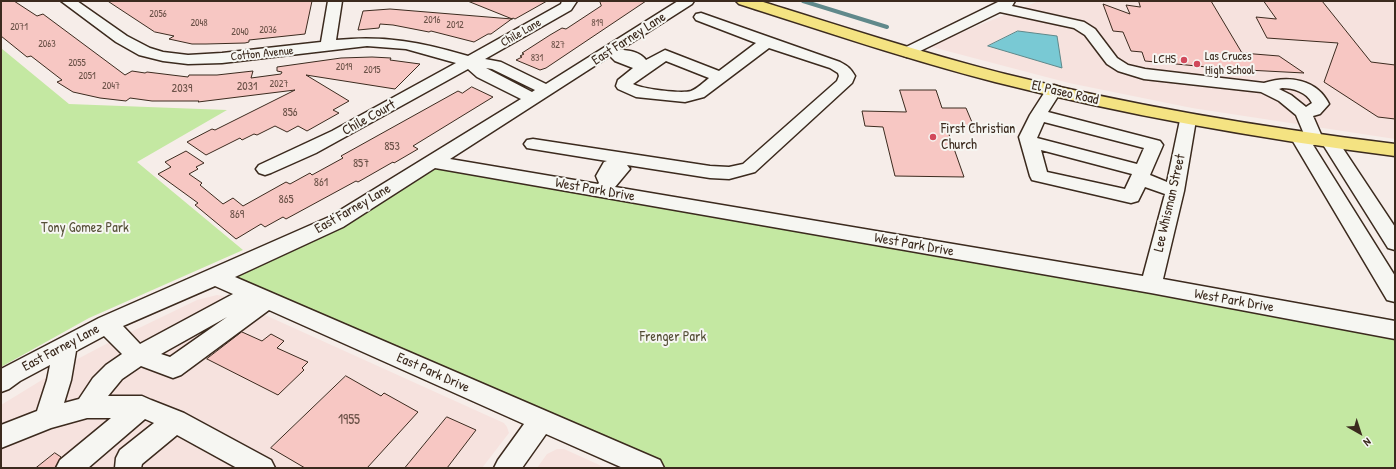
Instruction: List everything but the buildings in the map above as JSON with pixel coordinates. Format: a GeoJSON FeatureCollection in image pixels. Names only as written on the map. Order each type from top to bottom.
{"type":"FeatureCollection","features":[{"type":"Feature","properties":{"kind":"main road","name":"El Paseo Road"},"geometry":{"type":"LineString","coordinates":[[744,1],[907,52],[1054,90],[1188,120],[1315,140],[1395,150]]}},
{"type":"Feature","properties":{"kind":"street","name":"Cotton Avenue"},"geometry":{"type":"LineString","coordinates":[[68,1],[127,42],[155,55],[199,60],[242,57],[367,42],[399,43],[422,47],[470,62],[496,66],[540,95]]}},
{"type":"Feature","properties":{"kind":"street"},"geometry":{"type":"LineString","coordinates":[[328,46],[335,1]]}},
{"type":"Feature","properties":{"kind":"street","name":"East Farney Lane"},"geometry":{"type":"LineString","coordinates":[[1,382],[12,374],[108,324],[336,222],[540,95],[615,53],[687,1]]}},
{"type":"Feature","properties":{"kind":"street","name":"Chile Lane"},"geometry":{"type":"LineString","coordinates":[[470,62],[566,7],[570,2]]}},
{"type":"Feature","properties":{"kind":"street"},"geometry":{"type":"LineString","coordinates":[[907,52],[1004,4],[1021,14],[1060,20],[1079,25],[1090,32],[1112,61],[1123,68],[1144,74],[1265,88],[1285,98],[1303,113],[1315,140],[1395,294]]}},
{"type":"Feature","properties":{"kind":"street"},"geometry":{"type":"LineString","coordinates":[[533,144],[619,161],[729,173],[749,168],[844,83],[847,76],[844,70],[835,65],[767,42],[701,17]]}},
{"type":"Feature","properties":{"kind":"street"},"geometry":{"type":"LineString","coordinates":[[720,77],[665,55],[642,65],[624,83],[624,86],[636,92],[685,97],[698,94],[767,42]]}},
{"type":"Feature","properties":{"kind":"street"},"geometry":{"type":"LineString","coordinates":[[615,53],[620,58],[634,64],[642,65]]}},
{"type":"Feature","properties":{"kind":"street","name":"Chile Court"},"geometry":{"type":"LineString","coordinates":[[265,169],[293,158],[321,144],[470,62]]}},
{"type":"Feature","properties":{"kind":"street"},"geometry":{"type":"LineString","coordinates":[[1265,88],[1281,83],[1296,85],[1310,90],[1319,97],[1321,104],[1314,110],[1303,113]]}},
{"type":"Feature","properties":{"kind":"street"},"geometry":{"type":"LineString","coordinates":[[1038,115],[1154,145],[1131,197],[1039,176],[1028,137],[1038,115],[1054,90]]}},
{"type":"Feature","properties":{"kind":"street","name":"Lee Whisman Street"},"geometry":{"type":"LineString","coordinates":[[1151,285],[1175,191],[1188,120]]}},
{"type":"Feature","properties":{"kind":"street"},"geometry":{"type":"LineString","coordinates":[[1315,140],[1392,234]]}},
{"type":"Feature","properties":{"kind":"street"},"geometry":{"type":"LineString","coordinates":[[1030,142],[1141,175],[1175,191]]}},
{"type":"Feature","properties":{"kind":"street"},"geometry":{"type":"LineString","coordinates":[[606,186],[615,178],[621,169],[619,161]]}},
{"type":"Feature","properties":{"kind":"street","name":"West Park Drive"},"geometry":{"type":"LineString","coordinates":[[433,162],[606,186],[1395,330]]}},
{"type":"Feature","properties":{"kind":"street","name":"East Park Drive"},"geometry":{"type":"LineString","coordinates":[[215,277],[542,420],[624,463],[651,468]]}},
{"type":"Feature","properties":{"kind":"street"},"geometry":{"type":"LineString","coordinates":[[87,407],[102,385],[114,372],[138,356],[201,321],[260,297]]}},
{"type":"Feature","properties":{"kind":"street"},"geometry":{"type":"LineString","coordinates":[[108,324],[138,356],[173,368],[219,334],[260,297]]}},
{"type":"Feature","properties":{"kind":"street"},"geometry":{"type":"LineString","coordinates":[[201,321],[219,334]]}},
{"type":"Feature","properties":{"kind":"street"},"geometry":{"type":"LineString","coordinates":[[47,418],[59,380],[65,346]]}},
{"type":"Feature","properties":{"kind":"street"},"geometry":{"type":"LineString","coordinates":[[1,437],[47,418],[87,407],[142,407],[175,421],[262,468]]}},
{"type":"Feature","properties":{"kind":"street"},"geometry":{"type":"LineString","coordinates":[[69,468],[142,407]]}},
{"type":"Feature","properties":{"kind":"street"},"geometry":{"type":"LineString","coordinates":[[507,468],[542,420]]}},
{"type":"Feature","properties":{"kind":"street"},"geometry":{"type":"LineString","coordinates":[[123,465],[175,421]]}},
{"type":"Feature","properties":{"kind":"shaded area","name":"Las Cruces High School"},"geometry":{"type":"Polygon","coordinates":[[[1039,1],[1395,1],[1395,139],[1192,108],[1069,83],[928,46],[1039,1]]]}},
{"type":"Feature","properties":{"kind":"shaded area"},"geometry":{"type":"Polygon","coordinates":[[[217,295],[223,296],[504,423],[509,433],[482,468],[1,468],[1,405],[68,364],[110,342],[197,300],[217,295]]]}},
{"type":"Feature","properties":{"kind":"shaded area"},"geometry":{"type":"Polygon","coordinates":[[[557,449],[564,449],[606,468],[537,468],[547,454],[557,449]]]}},
{"type":"Feature","properties":{"kind":"green space","name":"Tony Gomez Park"},"geometry":{"type":"Polygon","coordinates":[[[1,48],[69,104],[227,110],[137,162],[243,250],[89,318],[1,367],[1,48]]]}},
{"type":"Feature","properties":{"kind":"green space","name":"Frenger Park"},"geometry":{"type":"Polygon","coordinates":[[[433,162],[1395,331],[1395,468],[645,468],[215,277],[433,162]]]}},
{"type":"Feature","properties":{"kind":"water"},"geometry":{"type":"Polygon","coordinates":[[[1018,31],[1057,36],[1062,68],[988,46],[1018,31]]]}},
{"type":"Feature","properties":{"kind":"waterway"},"geometry":{"type":"LineString","coordinates":[[803,1],[887,27]]}},
{"type":"Feature","properties":{"kind":"place","name":"LCHS"},"geometry":{"type":"Point","coordinates":[1184,60]}},
{"type":"Feature","properties":{"kind":"place","name":"Las Cruces High School"},"geometry":{"type":"Point","coordinates":[1197,64]}},
{"type":"Feature","properties":{"kind":"place","name":"First Christian Church"},"geometry":{"type":"Point","coordinates":[933,137]}}]}
